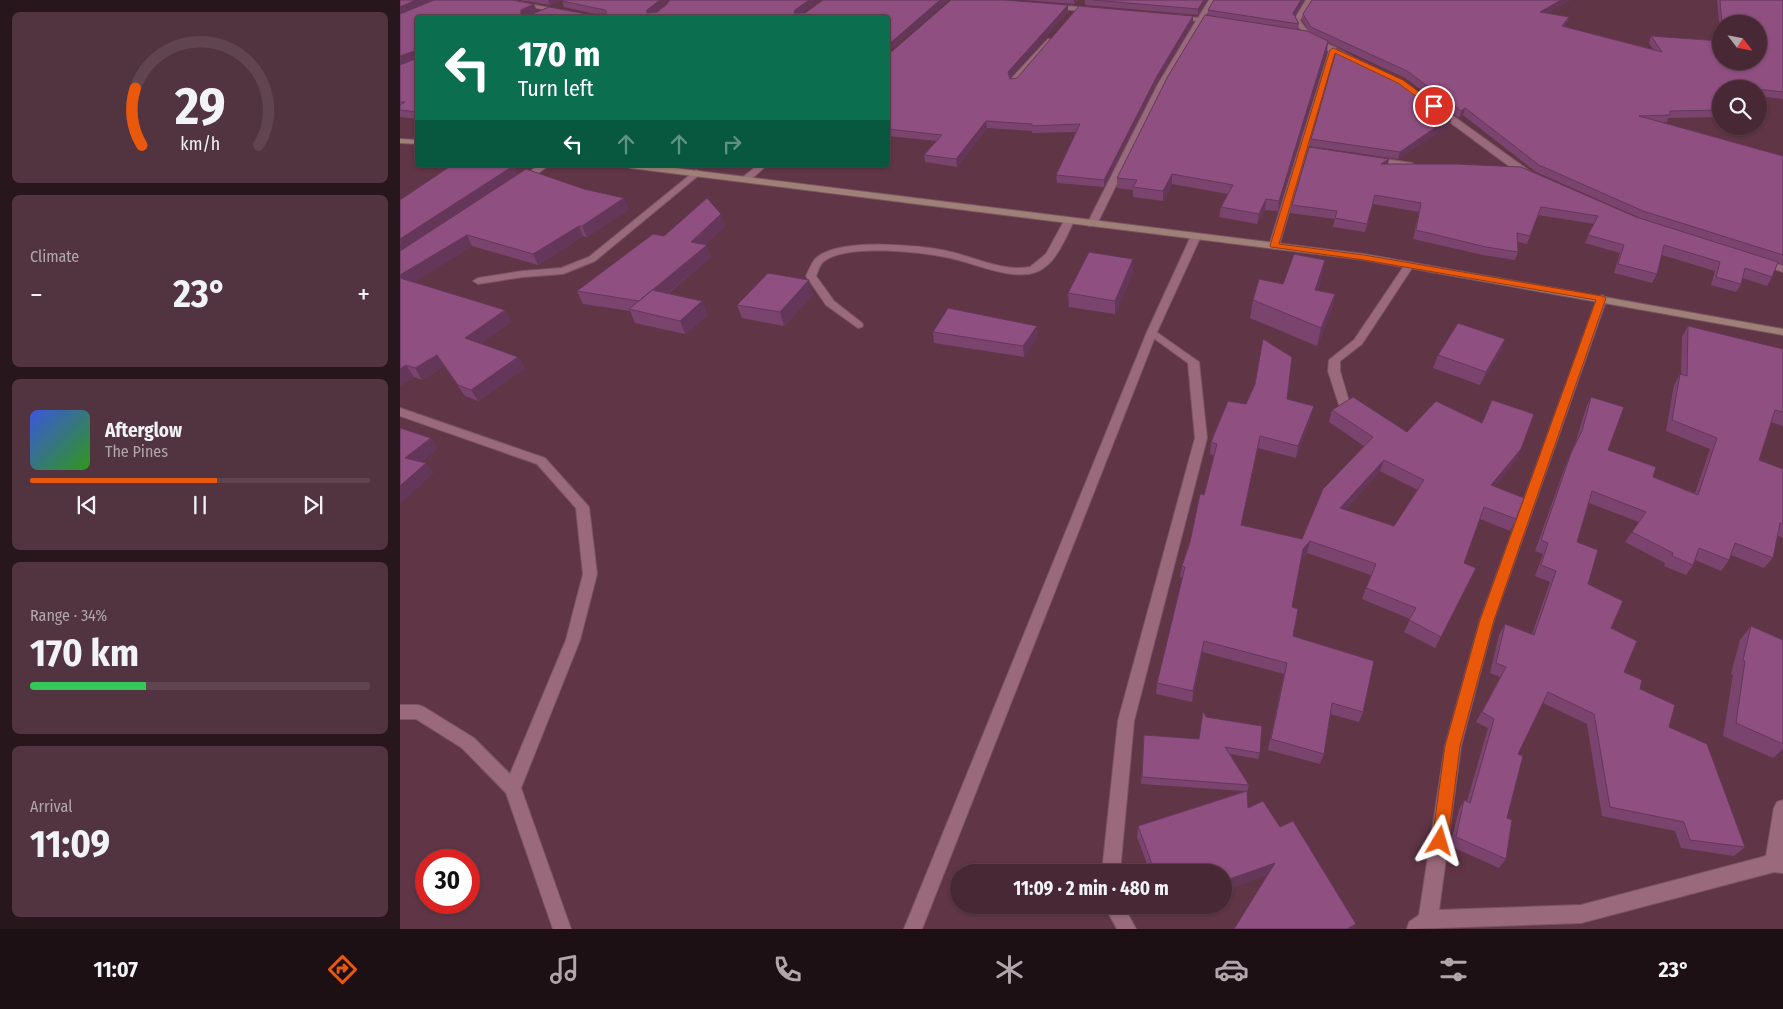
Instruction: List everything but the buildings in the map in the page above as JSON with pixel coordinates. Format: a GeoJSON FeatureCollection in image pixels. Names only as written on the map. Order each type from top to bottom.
{"type":"FeatureCollection","features":[{"type":"Feature","properties":{"kind":"main road"},"geometry":{"type":"LineString","coordinates":[[400,141],[415,142]]}},
{"type":"Feature","properties":{"kind":"main road"},"geometry":{"type":"LineString","coordinates":[[646,167],[1364,257],[1602,298],[1783,332]]}},
{"type":"Feature","properties":{"kind":"street"},"geometry":{"type":"LineString","coordinates":[[498,0],[567,12]]}},
{"type":"Feature","properties":{"kind":"street"},"geometry":{"type":"LineString","coordinates":[[1071,16],[1084,0]]}},
{"type":"Feature","properties":{"kind":"street"},"geometry":{"type":"LineString","coordinates":[[1092,224],[1162,84],[1212,0]]}},
{"type":"Feature","properties":{"kind":"street"},"geometry":{"type":"LineString","coordinates":[[1309,0],[1303,7],[1297,20],[1303,36],[1363,64]]}},
{"type":"Feature","properties":{"kind":"street"},"geometry":{"type":"LineString","coordinates":[[534,15],[565,3]]}},
{"type":"Feature","properties":{"kind":"street"},"geometry":{"type":"LineString","coordinates":[[1043,6],[1097,10]]}},
{"type":"Feature","properties":{"kind":"street"},"geometry":{"type":"LineString","coordinates":[[1172,17],[1223,23]]}},
{"type":"Feature","properties":{"kind":"street"},"geometry":{"type":"LineString","coordinates":[[1012,82],[1058,31]]}},
{"type":"Feature","properties":{"kind":"street"},"geometry":{"type":"LineString","coordinates":[[1274,246],[1333,50]]}},
{"type":"Feature","properties":{"kind":"street"},"geometry":{"type":"LineString","coordinates":[[1434,106],[1520,170],[1538,178]]}},
{"type":"Feature","properties":{"kind":"street"},"geometry":{"type":"LineString","coordinates":[[1303,150],[1312,152]]}},
{"type":"Feature","properties":{"kind":"street"},"geometry":{"type":"LineString","coordinates":[[1359,158],[1424,166]]}},
{"type":"Feature","properties":{"kind":"street"},"geometry":{"type":"LineString","coordinates":[[514,187],[541,167]]}},
{"type":"Feature","properties":{"kind":"street"},"geometry":{"type":"LineString","coordinates":[[746,179],[761,167]]}},
{"type":"Feature","properties":{"kind":"street"},"geometry":{"type":"LineString","coordinates":[[1501,170],[1520,170]]}},
{"type":"Feature","properties":{"kind":"street"},"geometry":{"type":"LineString","coordinates":[[478,282],[523,274],[563,271],[592,259],[696,173]]}},
{"type":"Feature","properties":{"kind":"street"},"geometry":{"type":"LineString","coordinates":[[858,325],[830,302],[811,276],[820,260],[841,250],[895,247],[948,254],[1012,270],[1032,270],[1046,261],[1069,221]]}},
{"type":"Feature","properties":{"kind":"street"},"geometry":{"type":"LineString","coordinates":[[913,929],[1152,332],[1196,236]]}},
{"type":"Feature","properties":{"kind":"street"},"geometry":{"type":"LineString","coordinates":[[1756,260],[1783,269]]}},
{"type":"Feature","properties":{"kind":"street"},"geometry":{"type":"LineString","coordinates":[[1344,405],[1334,371],[1336,360],[1358,342],[1408,265]]}},
{"type":"Feature","properties":{"kind":"street"},"geometry":{"type":"LineString","coordinates":[[1602,298],[1487,620],[1453,746],[1422,925],[1581,914],[1778,864],[1783,808]]}},
{"type":"Feature","properties":{"kind":"street"},"geometry":{"type":"LineString","coordinates":[[1112,864],[1126,721],[1201,438],[1193,362],[1152,332]]}},
{"type":"Feature","properties":{"kind":"street"},"geometry":{"type":"LineString","coordinates":[[400,412],[541,462],[582,507],[590,574],[573,640],[513,788]]}},
{"type":"Feature","properties":{"kind":"street"},"geometry":{"type":"LineString","coordinates":[[400,712],[418,712],[468,743],[513,788],[562,929]]}},
{"type":"Feature","properties":{"kind":"street"},"geometry":{"type":"LineString","coordinates":[[1118,914],[1127,929]]}},
{"type":"Feature","properties":{"kind":"route"},"geometry":{"type":"LineString","coordinates":[[1434,106],[1401,82],[1333,50],[1274,246],[1364,257],[1602,298],[1487,620],[1453,746],[1440,841]]}}]}
